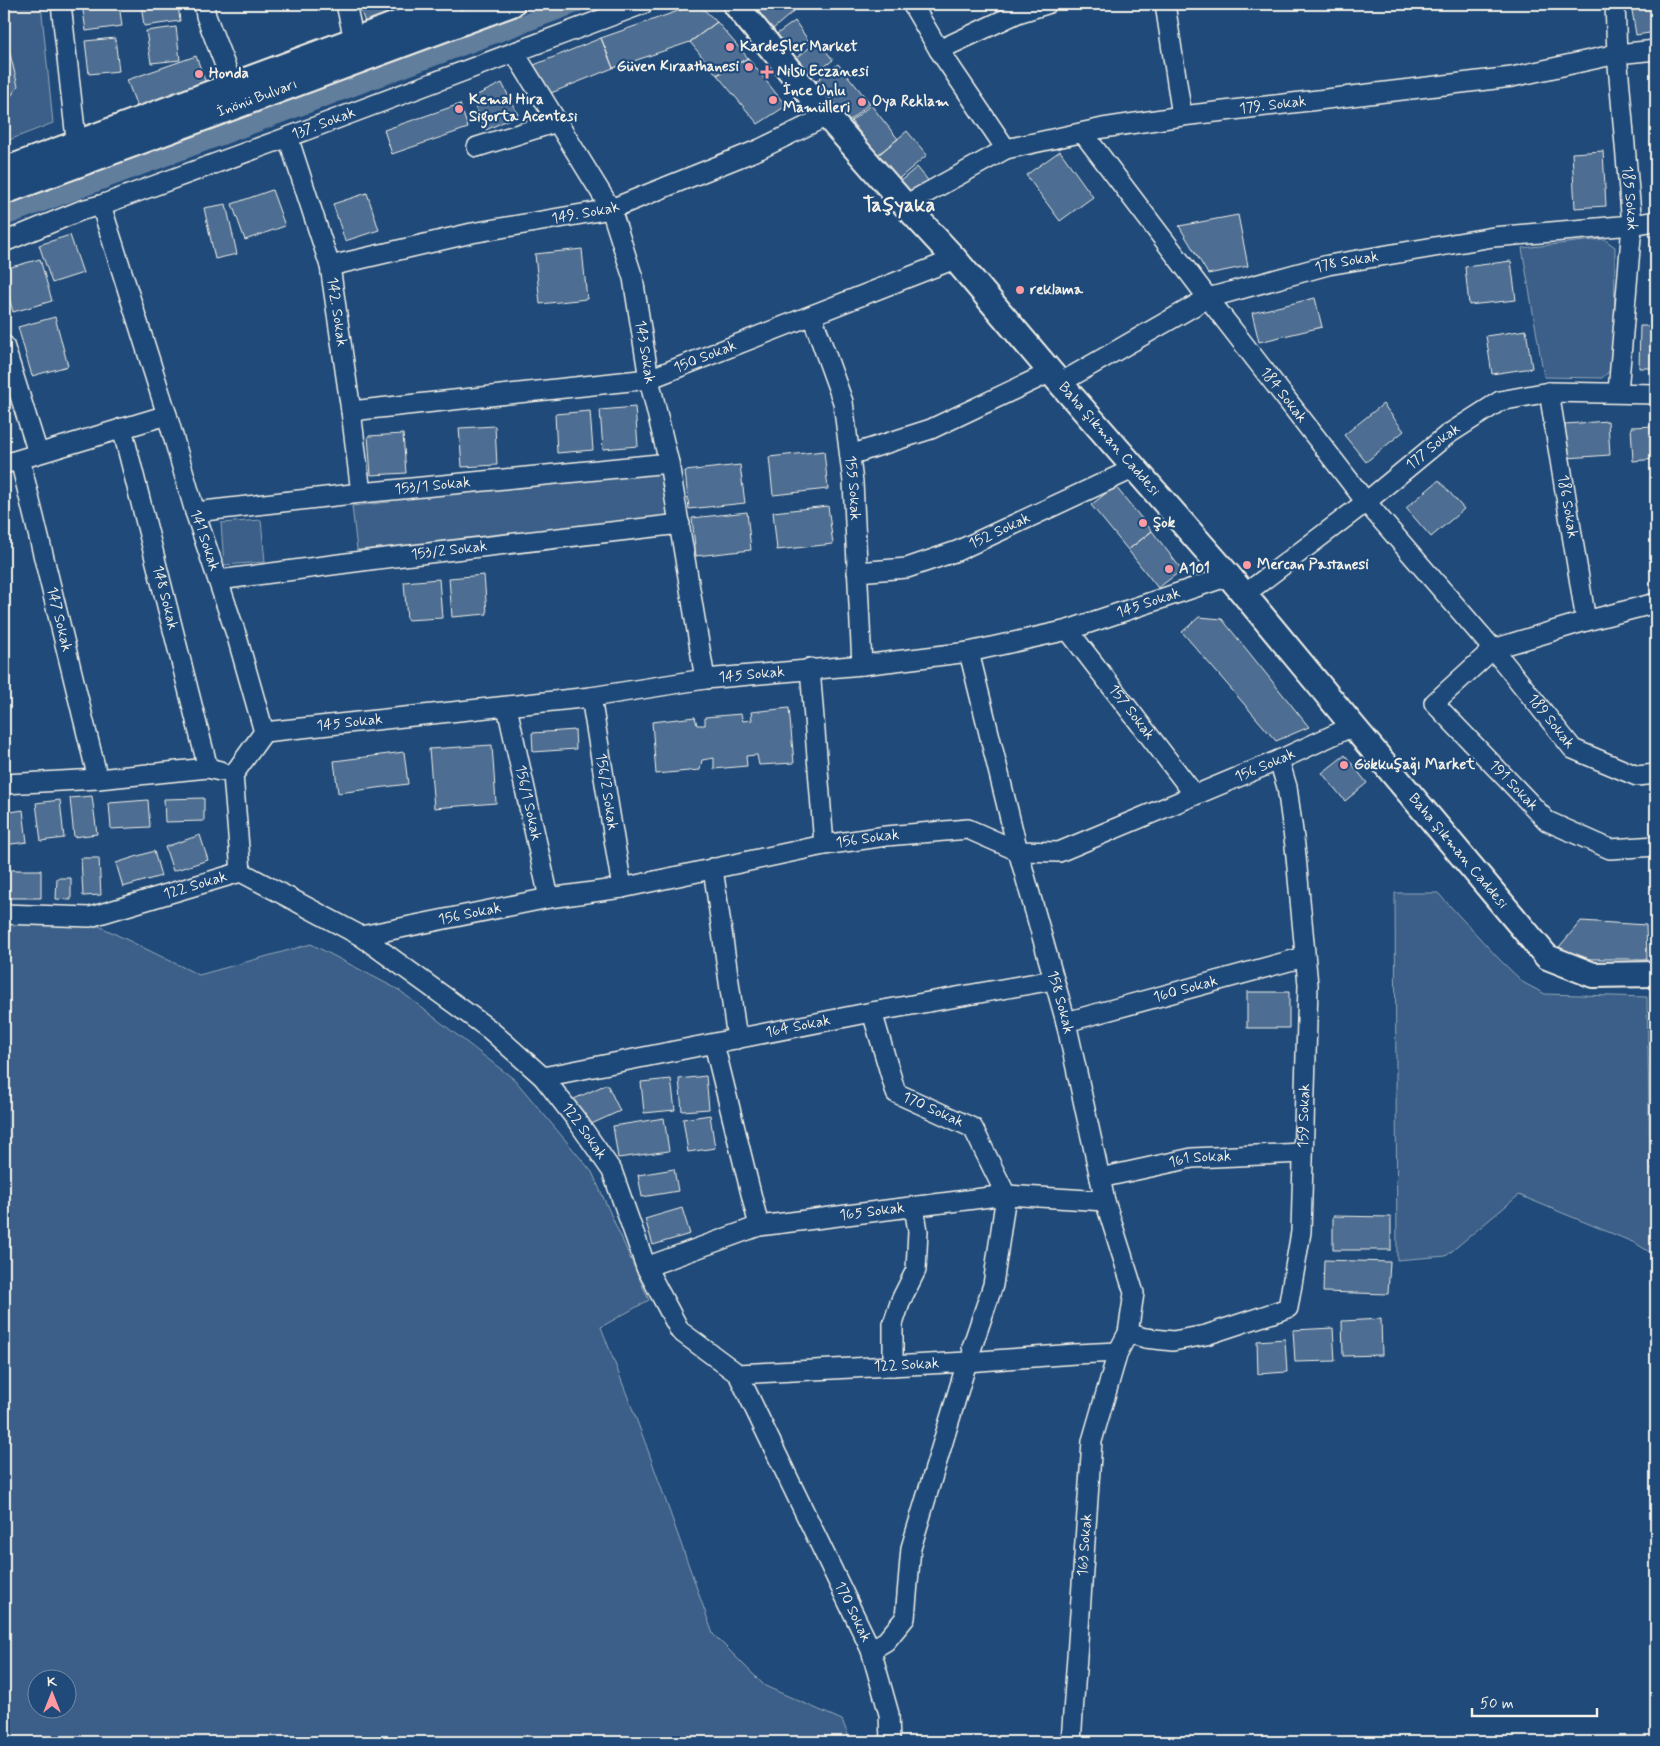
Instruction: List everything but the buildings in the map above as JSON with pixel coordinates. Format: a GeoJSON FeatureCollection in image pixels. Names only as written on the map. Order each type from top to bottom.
{"type":"FeatureCollection","features":[{"type":"Feature","properties":{"kind":"main road","name":"İnönü Bulvarı"},"geometry":{"type":"LineString","coordinates":[[4,192],[80,153],[233,86],[450,4]]}},
{"type":"Feature","properties":{"kind":"main road","name":"İnönü Bulvarı"},"geometry":{"type":"LineString","coordinates":[[4,170],[80,153],[512,4]]}},
{"type":"Feature","properties":{"kind":"main road","name":"Baha Şıkman Caddesi"},"geometry":{"type":"LineString","coordinates":[[742,9],[827,116],[1230,576],[1547,957],[1592,975],[1656,974]]}},
{"type":"Feature","properties":{"kind":"street"},"geometry":{"type":"LineString","coordinates":[[61,4],[80,153]]}},
{"type":"Feature","properties":{"kind":"street"},"geometry":{"type":"LineString","coordinates":[[204,4],[206,16],[233,86]]}},
{"type":"Feature","properties":{"kind":"street"},"geometry":{"type":"LineString","coordinates":[[346,4],[354,40]]}},
{"type":"Feature","properties":{"kind":"street","name":"137. Sokak"},"geometry":{"type":"LineString","coordinates":[[4,242],[82,210],[101,205],[288,137],[643,4]]}},
{"type":"Feature","properties":{"kind":"street"},"geometry":{"type":"LineString","coordinates":[[912,4],[939,50],[1006,150]]}},
{"type":"Feature","properties":{"kind":"street"},"geometry":{"type":"LineString","coordinates":[[939,50],[1018,13],[1047,4]]}},
{"type":"Feature","properties":{"kind":"street"},"geometry":{"type":"LineString","coordinates":[[1165,4],[1182,116]]}},
{"type":"Feature","properties":{"kind":"street","name":"185 Sokak"},"geometry":{"type":"LineString","coordinates":[[1615,4],[1617,54],[1632,225],[1618,392]]}},
{"type":"Feature","properties":{"kind":"street","name":"179. Sokak"},"geometry":{"type":"LineString","coordinates":[[905,206],[1006,150],[1103,128],[1182,116],[1512,77],[1617,54],[1656,50]]}},
{"type":"Feature","properties":{"kind":"street","name":"143 Sokak"},"geometry":{"type":"LineString","coordinates":[[514,52],[611,209],[633,278],[649,379],[669,463],[680,524],[705,679]]}},
{"type":"Feature","properties":{"kind":"street","name":"149. Sokak"},"geometry":{"type":"LineString","coordinates":[[330,266],[472,233],[611,209],[760,149],[827,116]]}},
{"type":"Feature","properties":{"kind":"street"},"geometry":{"type":"LineString","coordinates":[[477,147],[557,122]]}},
{"type":"Feature","properties":{"kind":"street","name":"184 Sokak"},"geometry":{"type":"LineString","coordinates":[[1083,133],[1366,502],[1493,650]]}},
{"type":"Feature","properties":{"kind":"street","name":"142. Sokak"},"geometry":{"type":"LineString","coordinates":[[288,137],[330,266],[361,493]]}},
{"type":"Feature","properties":{"kind":"street","name":"141 Sokak"},"geometry":{"type":"LineString","coordinates":[[101,205],[167,415],[195,512],[237,637],[264,732]]}},
{"type":"Feature","properties":{"kind":"street","name":"178 Sokak"},"geometry":{"type":"LineString","coordinates":[[850,455],[931,429],[1055,377],[1208,298],[1338,264],[1493,237],[1632,225],[1656,221]]}},
{"type":"Feature","properties":{"kind":"street","name":"150 Sokak"},"geometry":{"type":"LineString","coordinates":[[351,411],[649,379],[812,316],[873,290],[955,260]]}},
{"type":"Feature","properties":{"kind":"street","name":"155 Sokak"},"geometry":{"type":"LineString","coordinates":[[812,316],[843,402],[853,482],[862,665]]}},
{"type":"Feature","properties":{"kind":"street","name":"147 Sokak"},"geometry":{"type":"LineString","coordinates":[[4,344],[21,459],[98,779]]}},
{"type":"Feature","properties":{"kind":"street","name":"177 Sokak"},"geometry":{"type":"LineString","coordinates":[[1245,594],[1366,502],[1447,435],[1500,401],[1549,392],[1656,394]]}},
{"type":"Feature","properties":{"kind":"street","name":"186 Sokak"},"geometry":{"type":"LineString","coordinates":[[1549,392],[1586,621]]}},
{"type":"Feature","properties":{"kind":"street"},"geometry":{"type":"LineString","coordinates":[[21,459],[167,415]]}},
{"type":"Feature","properties":{"kind":"street","name":"148 Sokak"},"geometry":{"type":"LineString","coordinates":[[122,428],[208,768]]}},
{"type":"Feature","properties":{"kind":"street","name":"153/1 Sokak"},"geometry":{"type":"LineString","coordinates":[[195,512],[361,493],[669,463]]}},
{"type":"Feature","properties":{"kind":"street","name":"152 Sokak"},"geometry":{"type":"LineString","coordinates":[[857,572],[907,568],[957,551],[1135,468]]}},
{"type":"Feature","properties":{"kind":"street","name":"153/2 Sokak"},"geometry":{"type":"LineString","coordinates":[[219,580],[377,559],[680,524]]}},
{"type":"Feature","properties":{"kind":"street","name":"145 Sokak"},"geometry":{"type":"LineString","coordinates":[[264,732],[591,697],[705,679],[810,668],[862,665],[968,652],[1068,630],[1230,576]]}},
{"type":"Feature","properties":{"kind":"street"},"geometry":{"type":"LineString","coordinates":[[1493,650],[1586,621],[1656,603]]}},
{"type":"Feature","properties":{"kind":"street","name":"157 Sokak"},"geometry":{"type":"LineString","coordinates":[[1068,630],[1194,794]]}},
{"type":"Feature","properties":{"kind":"street","name":"189 Sokak"},"geometry":{"type":"LineString","coordinates":[[1493,650],[1573,749],[1638,776],[1656,774]]}},
{"type":"Feature","properties":{"kind":"street","name":"191 Sokak"},"geometry":{"type":"LineString","coordinates":[[1493,650],[1434,703],[1547,821],[1610,849],[1656,846]]}},
{"type":"Feature","properties":{"kind":"street","name":"158 Sokak"},"geometry":{"type":"LineString","coordinates":[[968,652],[1018,851],[1066,1022],[1105,1201],[1134,1294],[1128,1333],[1118,1352]]}},
{"type":"Feature","properties":{"kind":"street"},"geometry":{"type":"LineString","coordinates":[[810,668],[824,845]]}},
{"type":"Feature","properties":{"kind":"street","name":"156/2 Sokak"},"geometry":{"type":"LineString","coordinates":[[591,697],[622,888]]}},
{"type":"Feature","properties":{"kind":"street","name":"156/1 Sokak"},"geometry":{"type":"LineString","coordinates":[[507,707],[549,898]]}},
{"type":"Feature","properties":{"kind":"street","name":"156 Sokak"},"geometry":{"type":"LineString","coordinates":[[361,936],[549,898],[622,888],[824,845],[886,836],[968,829],[1018,851],[1060,852],[1194,794],[1279,760],[1353,726]]}},
{"type":"Feature","properties":{"kind":"street"},"geometry":{"type":"LineString","coordinates":[[241,872],[233,774],[264,732]]}},
{"type":"Feature","properties":{"kind":"street","name":"159 Sokak"},"geometry":{"type":"LineString","coordinates":[[1128,1333],[1145,1338],[1173,1341],[1206,1335],[1288,1308],[1301,1232],[1308,985],[1295,846],[1287,787],[1279,760]]}},
{"type":"Feature","properties":{"kind":"street"},"geometry":{"type":"LineString","coordinates":[[4,784],[98,779],[208,768],[233,774]]}},
{"type":"Feature","properties":{"kind":"street"},"geometry":{"type":"LineString","coordinates":[[713,868],[737,1039]]}},
{"type":"Feature","properties":{"kind":"street","name":"122 Sokak"},"geometry":{"type":"LineString","coordinates":[[4,914],[90,917],[241,872],[361,936],[489,1029],[543,1077],[578,1122],[612,1172],[646,1267],[680,1331],[738,1374],[893,1366],[970,1355],[1118,1352]]}},
{"type":"Feature","properties":{"kind":"street","name":"160 Sokak"},"geometry":{"type":"LineString","coordinates":[[1066,1022],[1304,957]]}},
{"type":"Feature","properties":{"kind":"street","name":"164 Sokak"},"geometry":{"type":"LineString","coordinates":[[543,1077],[872,1012],[1053,980]]}},
{"type":"Feature","properties":{"kind":"street","name":"170 Sokak"},"geometry":{"type":"LineString","coordinates":[[738,1374],[871,1650],[886,1641],[905,1618],[911,1548],[970,1355],[994,1285],[1006,1195],[974,1128],[896,1093],[872,1012]]}},
{"type":"Feature","properties":{"kind":"street"},"geometry":{"type":"LineString","coordinates":[[714,1044],[759,1226]]}},
{"type":"Feature","properties":{"kind":"street","name":"161 Sokak"},"geometry":{"type":"LineString","coordinates":[[1100,1178],[1192,1158],[1303,1153]]}},
{"type":"Feature","properties":{"kind":"street","name":"165 Sokak"},"geometry":{"type":"LineString","coordinates":[[646,1267],[759,1226],[1006,1195],[1105,1201]]}},
{"type":"Feature","properties":{"kind":"street"},"geometry":{"type":"LineString","coordinates":[[893,1366],[893,1324],[900,1300],[916,1270],[918,1230],[914,1207]]}},
{"type":"Feature","properties":{"kind":"street","name":"163 Sokak"},"geometry":{"type":"LineString","coordinates":[[1072,1742],[1092,1441],[1118,1352]]}},
{"type":"Feature","properties":{"kind":"street"},"geometry":{"type":"LineString","coordinates":[[871,1650],[889,1714],[890,1742]]}},
{"type":"Feature","properties":{"kind":"shaded area"},"geometry":{"type":"Polygon","coordinates":[[[4,4],[41,4],[53,123],[4,142],[4,4]]]}},
{"type":"Feature","properties":{"kind":"shaded area"},"geometry":{"type":"Polygon","coordinates":[[[1604,239],[1615,247],[1614,367],[1602,378],[1544,377],[1522,248],[1604,239]]]}},
{"type":"Feature","properties":{"kind":"shaded area"},"geometry":{"type":"Polygon","coordinates":[[[669,463],[680,524],[357,550],[352,506],[390,502],[389,490],[669,463]]]}},
{"type":"Feature","properties":{"kind":"shaded area"},"geometry":{"type":"Polygon","coordinates":[[[261,520],[265,562],[224,565],[221,523],[261,520]]]}},
{"type":"Feature","properties":{"kind":"shaded area"},"geometry":{"type":"Polygon","coordinates":[[[1395,893],[1438,893],[1524,983],[1545,994],[1647,997],[1650,1168],[1656,1169],[1656,1256],[1635,1243],[1519,1195],[1446,1256],[1397,1260],[1395,893]]]}},
{"type":"Feature","properties":{"kind":"shaded area"},"geometry":{"type":"Polygon","coordinates":[[[4,923],[99,926],[199,975],[311,944],[399,990],[515,1080],[592,1172],[649,1300],[601,1327],[645,1442],[713,1634],[765,1686],[842,1720],[851,1742],[4,1742],[4,923]]]}},
{"type":"Feature","properties":{"kind":"waterway"},"geometry":{"type":"LineString","coordinates":[[4,217],[576,4]]}},
{"type":"Feature","properties":{"kind":"place","name":"Kardeşler Market"},"geometry":{"type":"Point","coordinates":[730,47]}},
{"type":"Feature","properties":{"kind":"place","name":"Güven Kıraathanesi"},"geometry":{"type":"Point","coordinates":[749,67]}},
{"type":"Feature","properties":{"kind":"place","name":"Nilsu Eczanesi"},"geometry":{"type":"Point","coordinates":[767,72]}},
{"type":"Feature","properties":{"kind":"place","name":"Honda"},"geometry":{"type":"Point","coordinates":[199,74]}},
{"type":"Feature","properties":{"kind":"place","name":"İnce Unlu Mamülleri"},"geometry":{"type":"Point","coordinates":[773,100]}},
{"type":"Feature","properties":{"kind":"place","name":"Oya Reklam"},"geometry":{"type":"Point","coordinates":[862,102]}},
{"type":"Feature","properties":{"kind":"place","name":"Kemal Hıra Sigorta Acentesi"},"geometry":{"type":"Point","coordinates":[459,109]}},
{"type":"Feature","properties":{"kind":"place","name":"reklama"},"geometry":{"type":"Point","coordinates":[1020,290]}},
{"type":"Feature","properties":{"kind":"place","name":"Şok"},"geometry":{"type":"Point","coordinates":[1143,523]}},
{"type":"Feature","properties":{"kind":"place","name":"Mercan Pastanesi"},"geometry":{"type":"Point","coordinates":[1247,565]}},
{"type":"Feature","properties":{"kind":"place","name":"A101"},"geometry":{"type":"Point","coordinates":[1169,569]}},
{"type":"Feature","properties":{"kind":"place","name":"Gökkuşağı Market"},"geometry":{"type":"Point","coordinates":[1344,765]}},
{"type":"Feature","properties":{"kind":"district","name":"Taşyaka"},"geometry":{"type":"Point","coordinates":[899,205]}}]}
